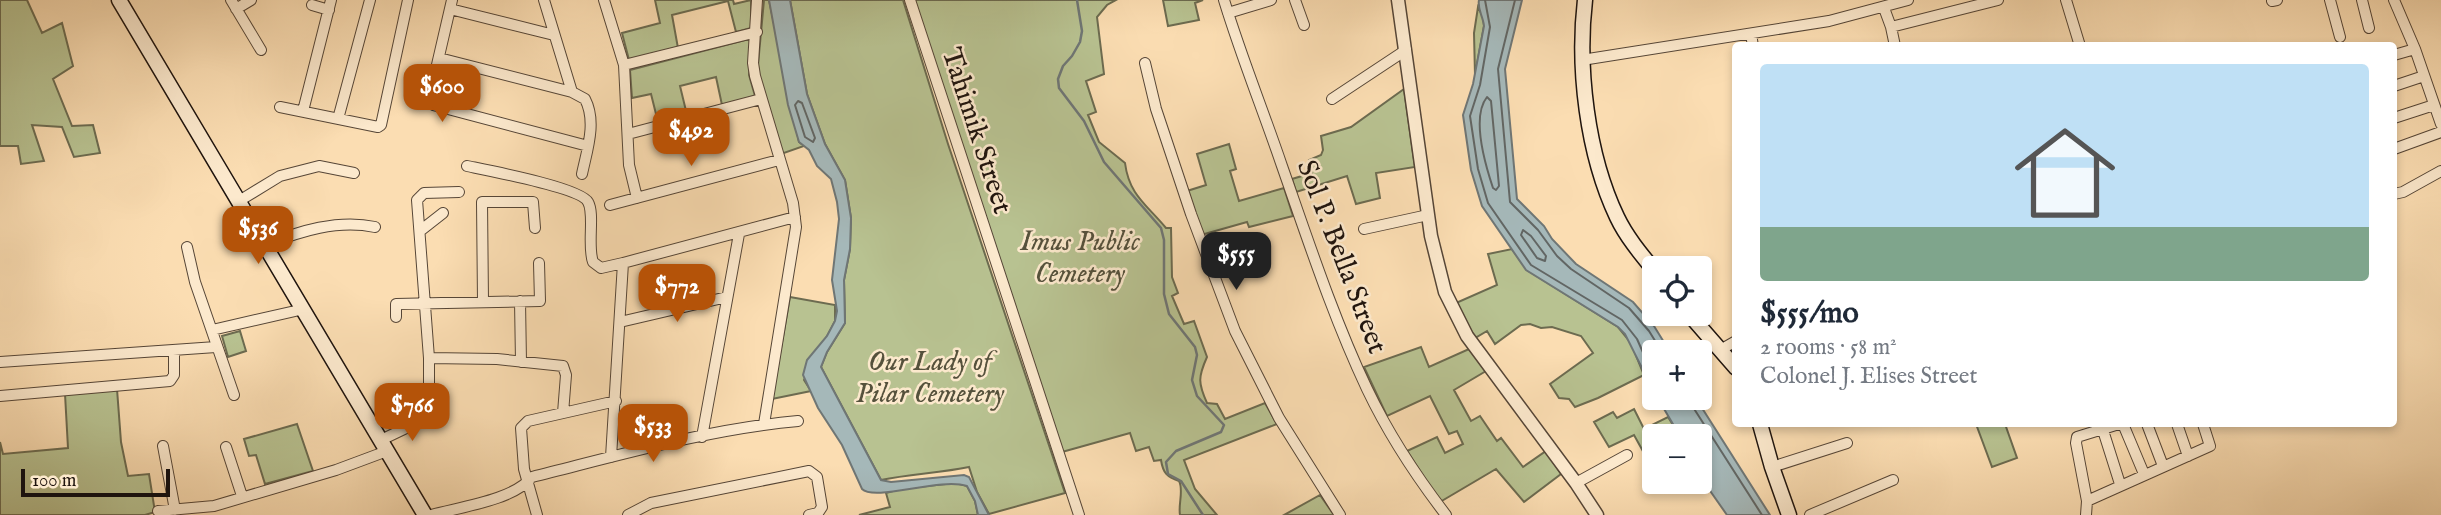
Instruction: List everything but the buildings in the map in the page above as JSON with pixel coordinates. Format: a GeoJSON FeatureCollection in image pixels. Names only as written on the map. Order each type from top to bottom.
{"type":"FeatureCollection","features":[{"type":"Feature","properties":{"kind":"main road"},"geometry":{"type":"LineString","coordinates":[[119,0],[425,515]]}},
{"type":"Feature","properties":{"kind":"main road"},"geometry":{"type":"LineString","coordinates":[[1586,0],[1582,26],[1582,60],[1589,114],[1604,186],[1623,227],[1644,256]]}},
{"type":"Feature","properties":{"kind":"main road"},"geometry":{"type":"LineString","coordinates":[[1700,326],[1732,363]]}},
{"type":"Feature","properties":{"kind":"main road"},"geometry":{"type":"LineString","coordinates":[[1761,427],[1789,515]]}},
{"type":"Feature","properties":{"kind":"street"},"geometry":{"type":"LineString","coordinates":[[251,0],[234,4],[261,50]]}},
{"type":"Feature","properties":{"kind":"street"},"geometry":{"type":"LineString","coordinates":[[338,118],[370,0]]}},
{"type":"Feature","properties":{"kind":"street"},"geometry":{"type":"LineString","coordinates":[[280,107],[375,127],[381,125],[408,0]]}},
{"type":"Feature","properties":{"kind":"street"},"geometry":{"type":"LineString","coordinates":[[544,0],[572,92]]}},
{"type":"Feature","properties":{"kind":"street"},"geometry":{"type":"LineString","coordinates":[[604,0],[624,65],[629,165],[637,198]]}},
{"type":"Feature","properties":{"kind":"street"},"geometry":{"type":"LineString","coordinates":[[757,0],[753,63],[795,218],[764,424]]}},
{"type":"Feature","properties":{"kind":"street","name":"Tahimik Street"},"geometry":{"type":"LineString","coordinates":[[910,0],[1079,515]]}},
{"type":"Feature","properties":{"kind":"street","name":"Sol P. Bella Street"},"geometry":{"type":"LineString","coordinates":[[1224,0],[1306,236],[1357,366],[1368,391],[1423,485],[1446,515]]}},
{"type":"Feature","properties":{"kind":"street"},"geometry":{"type":"LineString","coordinates":[[1228,13],[1271,0]]}},
{"type":"Feature","properties":{"kind":"street"},"geometry":{"type":"LineString","coordinates":[[1295,0],[1304,25]]}},
{"type":"Feature","properties":{"kind":"street"},"geometry":{"type":"LineString","coordinates":[[1398,0],[1434,254],[1445,292],[1467,336],[1597,515]]}},
{"type":"Feature","properties":{"kind":"street"},"geometry":{"type":"LineString","coordinates":[[1582,60],[1829,21],[1908,0]]}},
{"type":"Feature","properties":{"kind":"street"},"geometry":{"type":"LineString","coordinates":[[1891,27],[1998,0]]}},
{"type":"Feature","properties":{"kind":"street"},"geometry":{"type":"LineString","coordinates":[[2066,0],[2079,42]]}},
{"type":"Feature","properties":{"kind":"street"},"geometry":{"type":"LineString","coordinates":[[2330,0],[2340,37]]}},
{"type":"Feature","properties":{"kind":"street"},"geometry":{"type":"LineString","coordinates":[[2362,0],[2370,28]]}},
{"type":"Feature","properties":{"kind":"street"},"geometry":{"type":"LineString","coordinates":[[2394,0],[2415,48],[2441,124]]}},
{"type":"Feature","properties":{"kind":"street"},"geometry":{"type":"LineString","coordinates":[[554,35],[451,4],[430,95],[433,105],[588,146]]}},
{"type":"Feature","properties":{"kind":"street"},"geometry":{"type":"LineString","coordinates":[[303,111],[330,5],[312,5]]}},
{"type":"Feature","properties":{"kind":"street"},"geometry":{"type":"LineString","coordinates":[[1884,8],[1894,42]]}},
{"type":"Feature","properties":{"kind":"street"},"geometry":{"type":"LineString","coordinates":[[624,65],[757,32]]}},
{"type":"Feature","properties":{"kind":"street"},"geometry":{"type":"LineString","coordinates":[[1751,34],[1752,42]]}},
{"type":"Feature","properties":{"kind":"street"},"geometry":{"type":"LineString","coordinates":[[2397,54],[2415,48]]}},
{"type":"Feature","properties":{"kind":"street"},"geometry":{"type":"LineString","coordinates":[[1332,99],[1406,50]]}},
{"type":"Feature","properties":{"kind":"street"},"geometry":{"type":"LineString","coordinates":[[439,58],[572,92],[585,99],[590,125],[582,174]]}},
{"type":"Feature","properties":{"kind":"street"},"geometry":{"type":"LineString","coordinates":[[1146,63],[1156,108],[1191,214],[1235,331],[1272,407],[1340,515]]}},
{"type":"Feature","properties":{"kind":"street"},"geometry":{"type":"LineString","coordinates":[[2397,85],[2424,76]]}},
{"type":"Feature","properties":{"kind":"street"},"geometry":{"type":"LineString","coordinates":[[628,135],[761,99]]}},
{"type":"Feature","properties":{"kind":"street"},"geometry":{"type":"LineString","coordinates":[[2397,117],[2434,105]]}},
{"type":"Feature","properties":{"kind":"street"},"geometry":{"type":"LineString","coordinates":[[2397,148],[2441,132]]}},
{"type":"Feature","properties":{"kind":"street"},"geometry":{"type":"LineString","coordinates":[[610,205],[779,160]]}},
{"type":"Feature","properties":{"kind":"street"},"geometry":{"type":"LineString","coordinates":[[239,201],[280,176],[319,166],[354,173]]}},
{"type":"Feature","properties":{"kind":"street"},"geometry":{"type":"LineString","coordinates":[[467,166],[545,184],[584,197],[590,206],[593,262],[601,268],[795,218]]}},
{"type":"Feature","properties":{"kind":"street"},"geometry":{"type":"LineString","coordinates":[[2397,193],[2441,171]]}},
{"type":"Feature","properties":{"kind":"street"},"geometry":{"type":"LineString","coordinates":[[158,511],[214,506],[336,470],[384,446],[429,417],[429,358],[417,200],[419,195],[429,193],[459,192]]}},
{"type":"Feature","properties":{"kind":"street"},"geometry":{"type":"LineString","coordinates":[[483,301],[482,202],[533,202],[535,228]]}},
{"type":"Feature","properties":{"kind":"street"},"geometry":{"type":"LineString","coordinates":[[419,231],[443,213]]}},
{"type":"Feature","properties":{"kind":"street"},"geometry":{"type":"LineString","coordinates":[[1364,229],[1429,215]]}},
{"type":"Feature","properties":{"kind":"street"},"geometry":{"type":"LineString","coordinates":[[265,245],[340,224],[375,227]]}},
{"type":"Feature","properties":{"kind":"street"},"geometry":{"type":"LineString","coordinates":[[702,436],[739,234]]}},
{"type":"Feature","properties":{"kind":"street"},"geometry":{"type":"LineString","coordinates":[[187,247],[195,282],[234,396]]}},
{"type":"Feature","properties":{"kind":"street"},"geometry":{"type":"LineString","coordinates":[[396,317],[396,304],[540,301],[539,263]]}},
{"type":"Feature","properties":{"kind":"street"},"geometry":{"type":"LineString","coordinates":[[611,457],[623,263]]}},
{"type":"Feature","properties":{"kind":"street"},"geometry":{"type":"LineString","coordinates":[[620,323],[727,296]]}},
{"type":"Feature","properties":{"kind":"street"},"geometry":{"type":"LineString","coordinates":[[520,301],[521,362]]}},
{"type":"Feature","properties":{"kind":"street"},"geometry":{"type":"LineString","coordinates":[[212,330],[304,309]]}},
{"type":"Feature","properties":{"kind":"street"},"geometry":{"type":"LineString","coordinates":[[1722,349],[1732,343]]}},
{"type":"Feature","properties":{"kind":"street"},"geometry":{"type":"LineString","coordinates":[[0,362],[216,347]]}},
{"type":"Feature","properties":{"kind":"street"},"geometry":{"type":"LineString","coordinates":[[0,396],[170,381],[174,375],[174,351]]}},
{"type":"Feature","properties":{"kind":"street"},"geometry":{"type":"LineString","coordinates":[[429,358],[558,365],[565,369],[563,413]]}},
{"type":"Feature","properties":{"kind":"street"},"geometry":{"type":"LineString","coordinates":[[537,515],[527,485],[521,428],[528,421],[616,401]]}},
{"type":"Feature","properties":{"kind":"street"},"geometry":{"type":"LineString","coordinates":[[431,515],[511,493],[527,485],[532,477],[702,436],[764,424],[798,421]]}},
{"type":"Feature","properties":{"kind":"street"},"geometry":{"type":"LineString","coordinates":[[2077,427],[2080,434],[2076,443],[2087,501],[2086,515]]}},
{"type":"Feature","properties":{"kind":"street"},"geometry":{"type":"LineString","coordinates":[[2080,434],[2099,427]]}},
{"type":"Feature","properties":{"kind":"street"},"geometry":{"type":"LineString","coordinates":[[2102,427],[2120,484]]}},
{"type":"Feature","properties":{"kind":"street"},"geometry":{"type":"LineString","coordinates":[[2122,427],[2144,474]]}},
{"type":"Feature","properties":{"kind":"street"},"geometry":{"type":"LineString","coordinates":[[2148,427],[2163,466]]}},
{"type":"Feature","properties":{"kind":"street"},"geometry":{"type":"LineString","coordinates":[[2178,427],[2188,456]]}},
{"type":"Feature","properties":{"kind":"street"},"geometry":{"type":"LineString","coordinates":[[2087,501],[2210,446],[2204,427]]}},
{"type":"Feature","properties":{"kind":"street"},"geometry":{"type":"LineString","coordinates":[[1772,467],[1847,443]]}},
{"type":"Feature","properties":{"kind":"street"},"geometry":{"type":"LineString","coordinates":[[163,446],[175,510]]}},
{"type":"Feature","properties":{"kind":"street"},"geometry":{"type":"LineString","coordinates":[[226,447],[242,496]]}},
{"type":"Feature","properties":{"kind":"street"},"geometry":{"type":"LineString","coordinates":[[1576,483],[1627,455]]}},
{"type":"Feature","properties":{"kind":"street"},"geometry":{"type":"LineString","coordinates":[[628,515],[651,503],[809,471],[817,477],[822,507],[818,513],[809,515]]}},
{"type":"Feature","properties":{"kind":"street"},"geometry":{"type":"LineString","coordinates":[[1810,515],[1893,480]]}},
{"type":"Feature","properties":{"kind":"green space"},"geometry":{"type":"Polygon","coordinates":[[[0,0],[27,0],[42,33],[62,23],[73,66],[53,79],[72,126],[93,125],[100,153],[74,157],[62,127],[32,125],[44,161],[21,164],[18,146],[0,146],[0,0]]]}},
{"type":"Feature","properties":{"kind":"green space"},"geometry":{"type":"Polygon","coordinates":[[[655,0],[733,0],[734,4],[751,0],[751,28],[736,32],[728,1],[672,15],[678,48],[629,60],[622,33],[660,23],[655,0]]]}},
{"type":"Feature","properties":{"kind":"green space"},"geometry":{"type":"Polygon","coordinates":[[[764,0],[769,0],[799,142],[804,146],[781,154],[759,77],[764,0]]]}},
{"type":"Feature","properties":{"kind":"green space","name":"Our Lady of Pilar Cemetery"},"geometry":{"type":"Polygon","coordinates":[[[790,0],[903,0],[948,144],[1065,493],[989,514],[977,492],[969,467],[881,480],[821,367],[845,323],[844,280],[850,249],[851,218],[845,180],[825,144],[807,94],[790,0]]]}},
{"type":"Feature","properties":{"kind":"green space","name":"Imus Public Cemetery"},"geometry":{"type":"Polygon","coordinates":[[[912,0],[1116,0],[1107,5],[1097,17],[1104,74],[1086,81],[1096,112],[1088,115],[1099,142],[1125,163],[1130,183],[1140,199],[1166,228],[1171,228],[1172,277],[1178,293],[1172,296],[1184,324],[1194,321],[1207,357],[1200,380],[1207,403],[1217,404],[1225,419],[1265,403],[1277,424],[1184,460],[1195,489],[1217,515],[1180,515],[1179,481],[1166,474],[1161,460],[1154,461],[1149,447],[1136,451],[1130,433],[1062,452],[912,0]]]}},
{"type":"Feature","properties":{"kind":"green space"},"geometry":{"type":"Polygon","coordinates":[[[1163,0],[1203,0],[1195,3],[1199,20],[1168,26],[1163,0]]]}},
{"type":"Feature","properties":{"kind":"green space"},"geometry":{"type":"Polygon","coordinates":[[[1478,7],[1484,26],[1475,75],[1474,33],[1478,7]]]}},
{"type":"Feature","properties":{"kind":"green space"},"geometry":{"type":"Polygon","coordinates":[[[745,40],[752,43],[749,75],[755,96],[722,105],[716,77],[680,86],[687,115],[658,122],[651,94],[632,98],[630,70],[745,40]]]}},
{"type":"Feature","properties":{"kind":"green space"},"geometry":{"type":"Polygon","coordinates":[[[1404,89],[1415,167],[1376,173],[1380,198],[1356,204],[1347,176],[1296,192],[1292,179],[1312,173],[1309,160],[1321,155],[1321,136],[1351,127],[1404,89]]]}},
{"type":"Feature","properties":{"kind":"green space"},"geometry":{"type":"Polygon","coordinates":[[[1229,144],[1236,169],[1230,171],[1239,201],[1284,188],[1293,216],[1249,227],[1247,222],[1201,235],[1187,191],[1206,185],[1197,154],[1229,144]]]}},
{"type":"Feature","properties":{"kind":"green space"},"geometry":{"type":"Polygon","coordinates":[[[1512,249],[1527,270],[1618,327],[1631,343],[1642,376],[1575,407],[1569,399],[1559,398],[1550,384],[1593,353],[1581,336],[1552,327],[1541,328],[1530,324],[1521,325],[1495,344],[1487,331],[1475,338],[1456,303],[1497,285],[1488,254],[1512,249]]]}},
{"type":"Feature","properties":{"kind":"green space"},"geometry":{"type":"Polygon","coordinates":[[[790,297],[835,305],[835,321],[804,380],[811,391],[772,399],[790,297]]]}},
{"type":"Feature","properties":{"kind":"green space"},"geometry":{"type":"Polygon","coordinates":[[[240,331],[246,351],[228,357],[222,336],[240,331]]]}},
{"type":"Feature","properties":{"kind":"green space"},"geometry":{"type":"Polygon","coordinates":[[[1421,347],[1429,367],[1469,349],[1486,371],[1454,390],[1471,421],[1480,416],[1497,441],[1501,438],[1523,467],[1546,451],[1561,474],[1524,502],[1496,469],[1440,502],[1407,451],[1437,437],[1445,453],[1463,444],[1457,431],[1449,434],[1430,396],[1387,416],[1364,367],[1421,347]]]}},
{"type":"Feature","properties":{"kind":"green space"},"geometry":{"type":"Polygon","coordinates":[[[117,389],[121,442],[128,476],[149,474],[155,512],[145,515],[0,515],[0,442],[3,454],[68,448],[65,394],[117,389]]]}},
{"type":"Feature","properties":{"kind":"green space"},"geometry":{"type":"Polygon","coordinates":[[[1634,409],[1642,425],[1642,449],[1634,435],[1609,447],[1594,422],[1613,412],[1617,418],[1634,409]]]}},
{"type":"Feature","properties":{"kind":"green space"},"geometry":{"type":"Polygon","coordinates":[[[1668,417],[1672,424],[1654,424],[1668,417]]]}},
{"type":"Feature","properties":{"kind":"green space"},"geometry":{"type":"Polygon","coordinates":[[[297,424],[313,471],[265,484],[256,455],[249,456],[244,439],[297,424]]]}},
{"type":"Feature","properties":{"kind":"green space"},"geometry":{"type":"Polygon","coordinates":[[[1977,427],[2006,427],[2017,458],[1992,467],[1977,427]]]}},
{"type":"Feature","properties":{"kind":"green space"},"geometry":{"type":"Polygon","coordinates":[[[955,483],[967,486],[975,501],[978,515],[859,515],[890,507],[886,493],[955,483]]]}},
{"type":"Feature","properties":{"kind":"green space"},"geometry":{"type":"Polygon","coordinates":[[[1320,495],[1334,515],[1284,515],[1320,495]]]}},
{"type":"Feature","properties":{"kind":"water"},"geometry":{"type":"Polygon","coordinates":[[[769,0],[790,0],[807,94],[825,144],[845,180],[851,218],[850,249],[844,280],[845,323],[821,367],[881,480],[891,482],[964,475],[969,477],[989,515],[978,515],[975,501],[967,486],[941,485],[880,493],[862,489],[842,445],[818,408],[803,375],[807,360],[827,336],[835,321],[837,311],[832,280],[839,219],[831,179],[817,166],[809,150],[799,142],[788,105],[769,0]]]}},
{"type":"Feature","properties":{"kind":"water"},"geometry":{"type":"Polygon","coordinates":[[[1479,0],[1522,0],[1505,69],[1517,199],[1576,264],[1633,302],[1642,312],[1642,326],[1654,326],[1663,340],[1642,340],[1642,368],[1625,334],[1618,327],[1526,270],[1482,206],[1471,170],[1463,115],[1473,84],[1484,26],[1479,0]]]}},
{"type":"Feature","properties":{"kind":"water"},"geometry":{"type":"Polygon","coordinates":[[[1665,410],[1703,410],[1770,515],[1727,515],[1712,494],[1712,424],[1673,424],[1665,410]]]}},
{"type":"Feature","properties":{"kind":"waterway"},"geometry":{"type":"LineString","coordinates":[[1077,0],[1082,31],[1080,42],[1063,66],[1058,79],[1059,88],[1084,121],[1104,162],[1161,228],[1164,240],[1164,294],[1169,314],[1195,347],[1197,355],[1192,380],[1197,396],[1224,425],[1221,432],[1176,451],[1166,462],[1168,474],[1181,481],[1203,515]]}}]}
